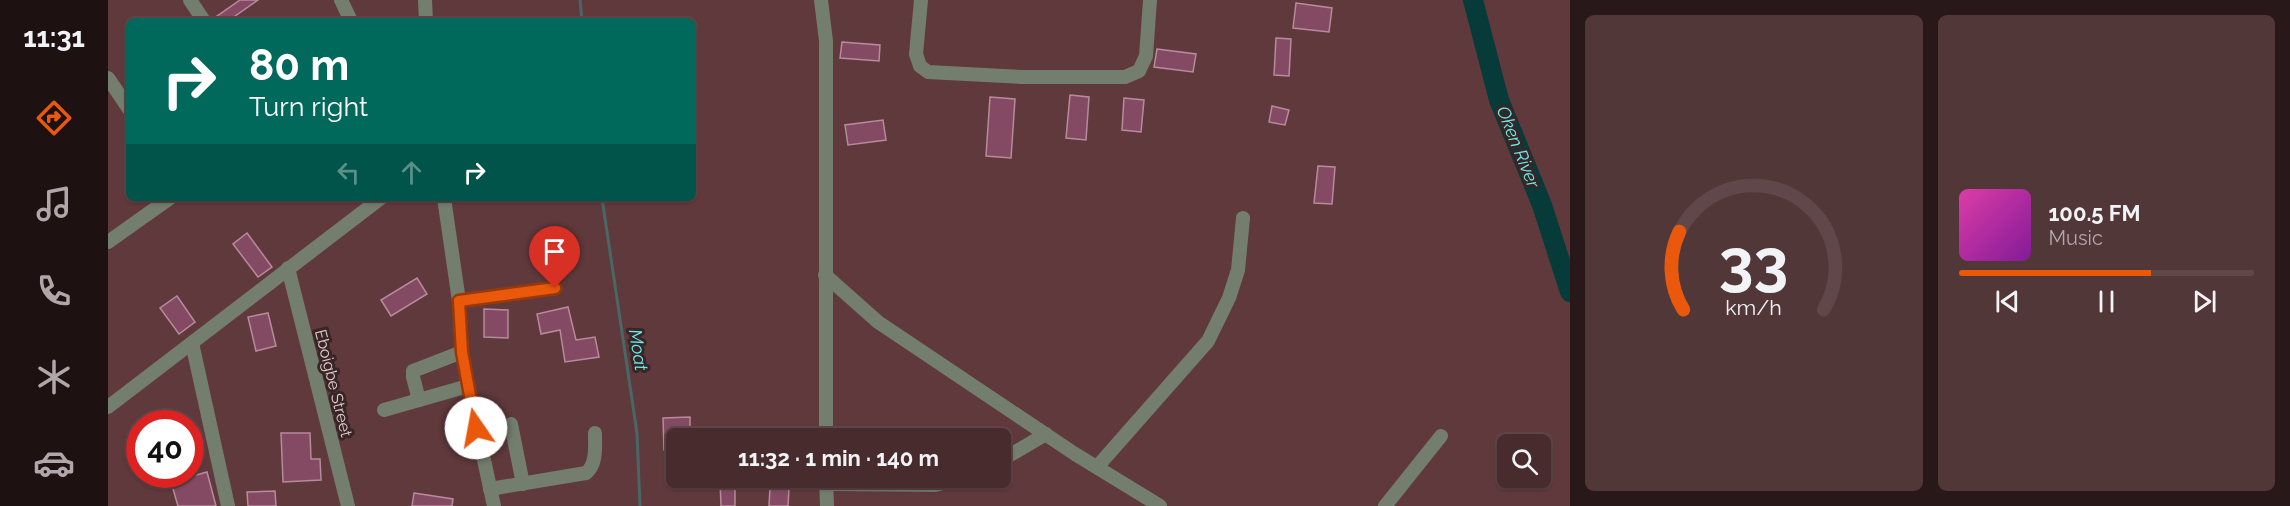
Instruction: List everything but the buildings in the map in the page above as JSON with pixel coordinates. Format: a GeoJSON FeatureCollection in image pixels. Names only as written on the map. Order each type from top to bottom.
{"type":"FeatureCollection","features":[{"type":"Feature","properties":{"kind":"street"},"geometry":{"type":"LineString","coordinates":[[190,0],[202,18]]}},
{"type":"Feature","properties":{"kind":"street"},"geometry":{"type":"LineString","coordinates":[[341,0],[350,18]]}},
{"type":"Feature","properties":{"kind":"street"},"geometry":{"type":"LineString","coordinates":[[425,0],[426,18]]}},
{"type":"Feature","properties":{"kind":"street"},"geometry":{"type":"LineString","coordinates":[[820,0],[826,41],[826,428]]}},
{"type":"Feature","properties":{"kind":"street"},"geometry":{"type":"LineString","coordinates":[[921,0],[916,54],[920,66],[928,72],[1021,77],[1125,77],[1139,71],[1146,57],[1150,0]]}},
{"type":"Feature","properties":{"kind":"street"},"geometry":{"type":"LineString","coordinates":[[108,78],[126,105]]}},
{"type":"Feature","properties":{"kind":"street"},"geometry":{"type":"LineString","coordinates":[[108,242],[166,201]]}},
{"type":"Feature","properties":{"kind":"street"},"geometry":{"type":"LineString","coordinates":[[108,407],[377,201]]}},
{"type":"Feature","properties":{"kind":"street"},"geometry":{"type":"LineString","coordinates":[[444,201],[459,301],[462,352],[494,506]]}},
{"type":"Feature","properties":{"kind":"street"},"geometry":{"type":"LineString","coordinates":[[1097,467],[1208,341],[1229,298],[1238,270],[1243,218]]}},
{"type":"Feature","properties":{"kind":"street","name":"Eboigbe Street"},"geometry":{"type":"LineString","coordinates":[[288,268],[348,506]]}},
{"type":"Feature","properties":{"kind":"street"},"geometry":{"type":"LineString","coordinates":[[825,275],[878,322],[1046,434],[1160,506]]}},
{"type":"Feature","properties":{"kind":"street"},"geometry":{"type":"LineString","coordinates":[[459,301],[555,288]]}},
{"type":"Feature","properties":{"kind":"street"},"geometry":{"type":"LineString","coordinates":[[192,343],[228,506]]}},
{"type":"Feature","properties":{"kind":"street"},"geometry":{"type":"LineString","coordinates":[[419,400],[412,377],[413,371],[462,352]]}},
{"type":"Feature","properties":{"kind":"street"},"geometry":{"type":"LineString","coordinates":[[384,410],[468,386]]}},
{"type":"Feature","properties":{"kind":"street"},"geometry":{"type":"LineString","coordinates":[[511,424],[523,484]]}},
{"type":"Feature","properties":{"kind":"street"},"geometry":{"type":"LineString","coordinates":[[490,489],[586,473],[592,468],[594,460],[595,433]]}},
{"type":"Feature","properties":{"kind":"street"},"geometry":{"type":"LineString","coordinates":[[1011,455],[1046,434]]}},
{"type":"Feature","properties":{"kind":"street"},"geometry":{"type":"LineString","coordinates":[[1385,506],[1441,436]]}},
{"type":"Feature","properties":{"kind":"street"},"geometry":{"type":"LineString","coordinates":[[826,488],[827,506]]}},
{"type":"Feature","properties":{"kind":"waterway","name":"Moat"},"geometry":{"type":"LineString","coordinates":[[580,0],[582,18]]}},
{"type":"Feature","properties":{"kind":"waterway","name":"Oken River"},"geometry":{"type":"LineString","coordinates":[[1473,0],[1499,100],[1542,205],[1570,292]]}},
{"type":"Feature","properties":{"kind":"waterway","name":"Moat"},"geometry":{"type":"LineString","coordinates":[[602,201],[637,433],[640,506]]}},
{"type":"Feature","properties":{"kind":"route"},"geometry":{"type":"LineString","coordinates":[[476,428],[462,352],[459,301],[555,288]]}}]}
